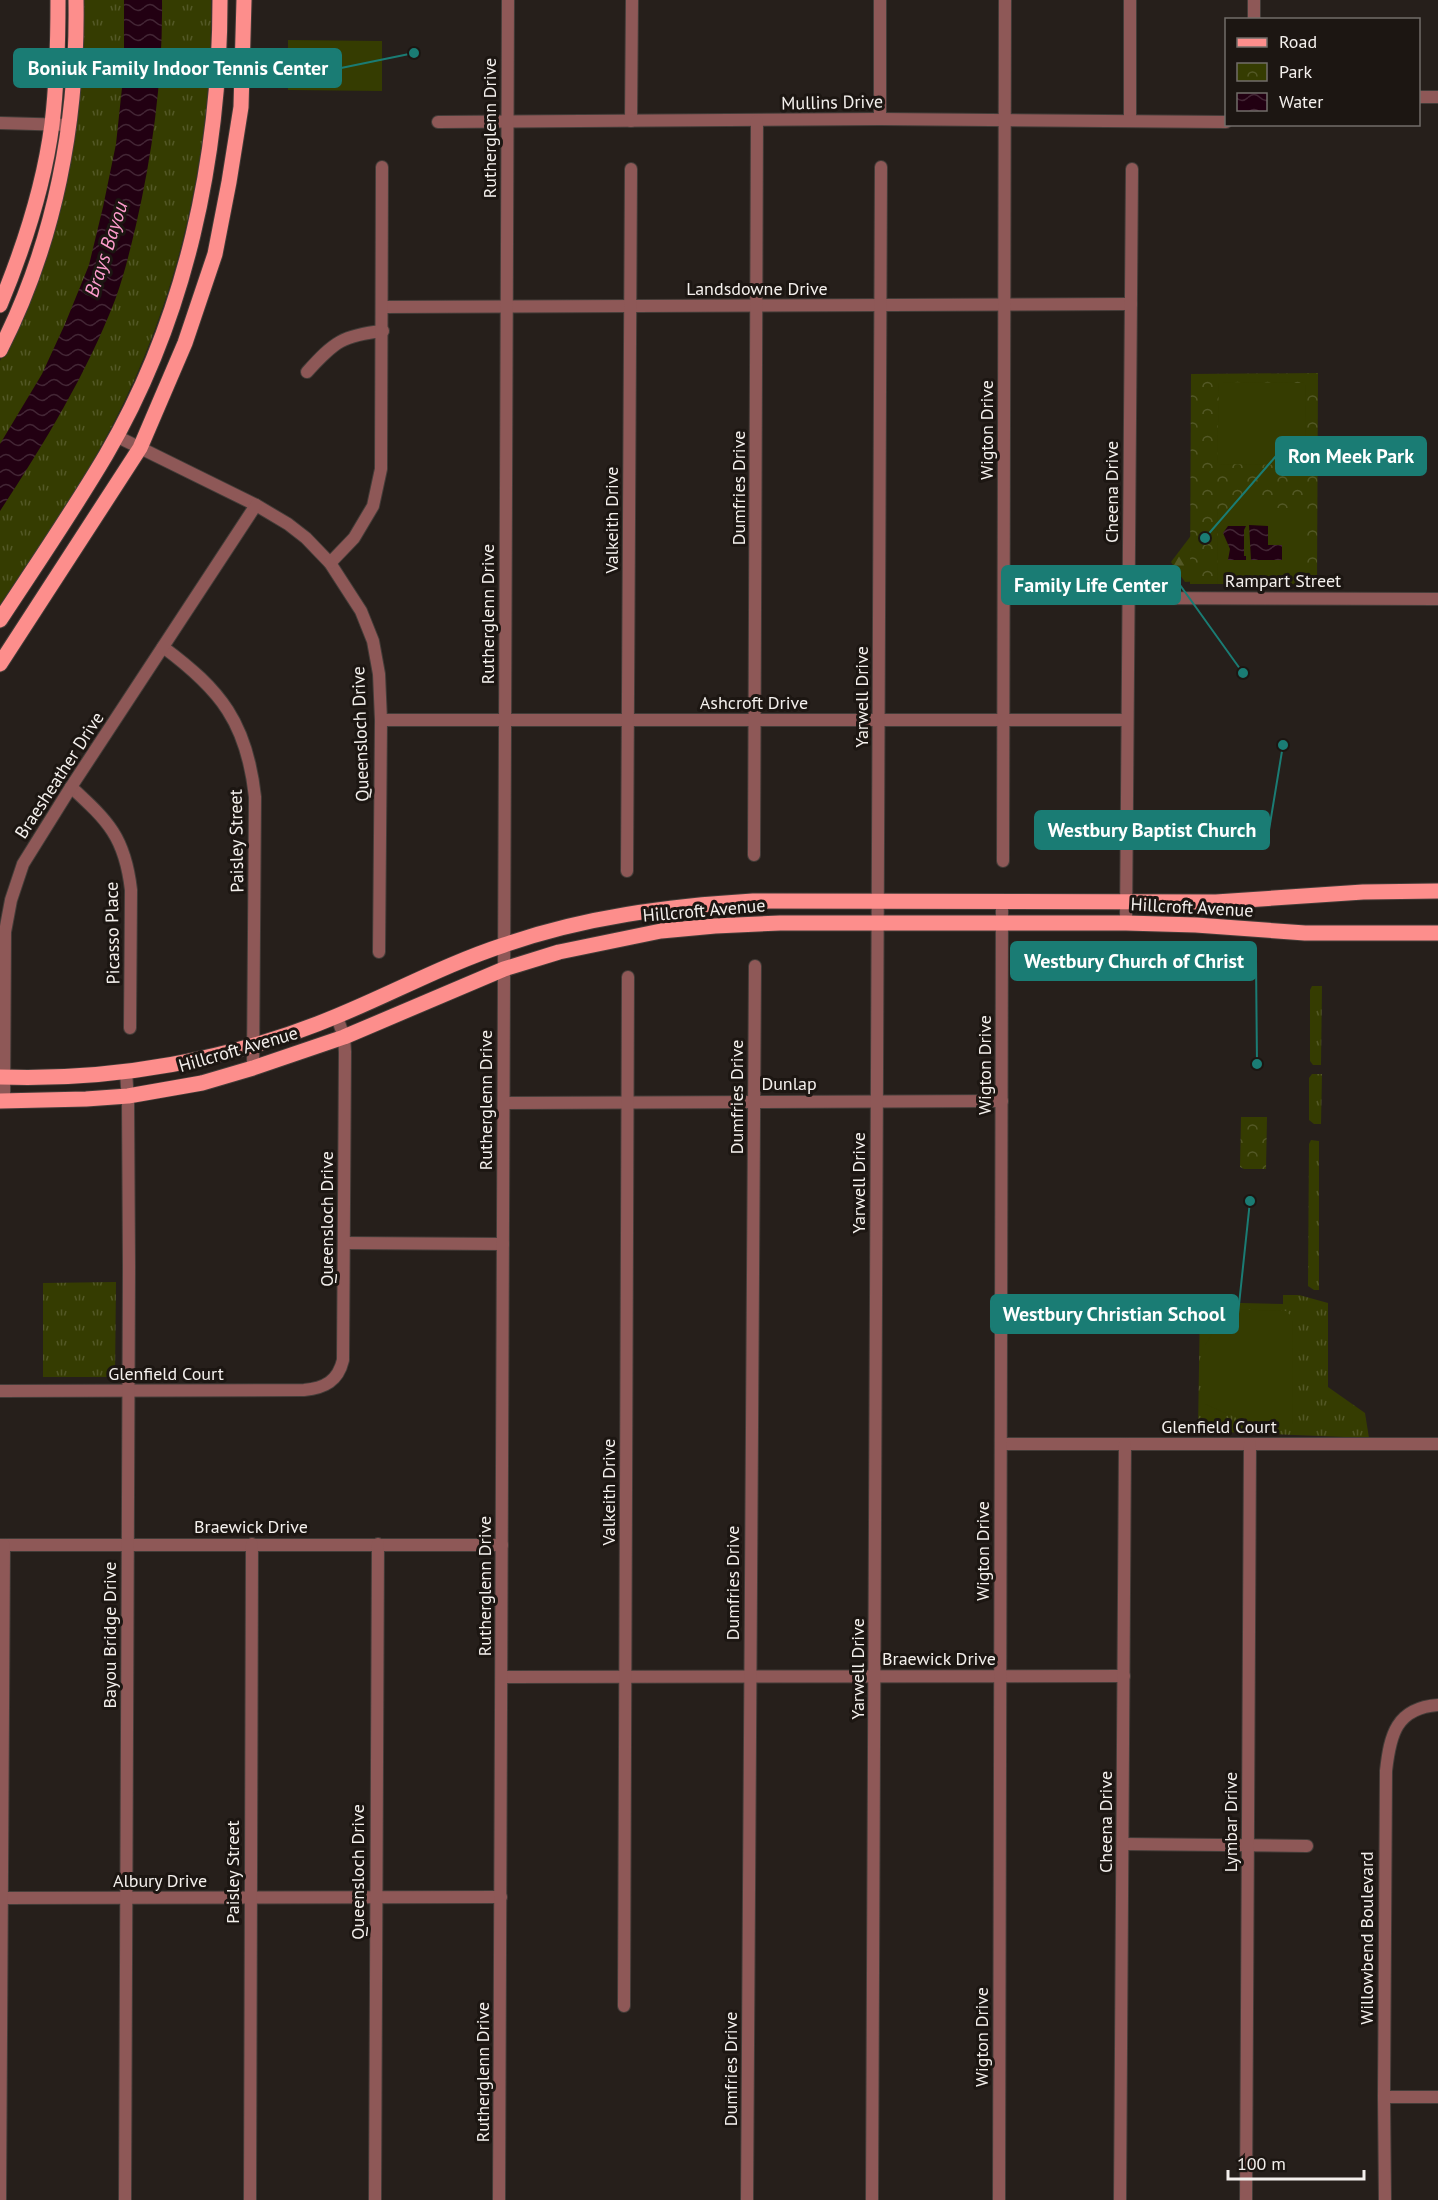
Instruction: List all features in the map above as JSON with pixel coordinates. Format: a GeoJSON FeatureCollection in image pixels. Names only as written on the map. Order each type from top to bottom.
{"type":"FeatureCollection","features":[{"type":"Feature","properties":{"kind":"main road"},"geometry":{"type":"LineString","coordinates":[[0,620],[107,454],[149,368],[172,307],[189,250],[205,178],[217,88],[220,0]]}},
{"type":"Feature","properties":{"kind":"main road"},"geometry":{"type":"LineString","coordinates":[[0,664],[6,642],[140,448],[185,343],[215,254],[229,182],[241,107],[244,0]]}},
{"type":"Feature","properties":{"kind":"main road"},"geometry":{"type":"LineString","coordinates":[[0,305],[28,228],[42,178],[52,125],[58,7],[76,7],[76,64],[70,125],[57,192],[45,237],[24,296],[0,350]]}},
{"type":"Feature","properties":{"kind":"main road"},"geometry":{"type":"LineString","coordinates":[[205,178],[229,182]]}},
{"type":"Feature","properties":{"kind":"main road","name":"Hillcroft Avenue"},"geometry":{"type":"LineString","coordinates":[[2,1078],[126,1071],[254,1046],[337,1017],[406,984],[504,945],[618,916],[691,905],[753,901],[878,900],[1216,902],[1364,892],[1438,891]]}},
{"type":"Feature","properties":{"kind":"main road"},"geometry":{"type":"LineString","coordinates":[[1381,933],[1438,922]]}},
{"type":"Feature","properties":{"kind":"main road","name":"Hillcroft Avenue"},"geometry":{"type":"LineString","coordinates":[[2,1101],[128,1096],[202,1083],[344,1037],[504,969],[559,952],[662,931],[780,923],[1126,923],[1196,925],[1305,933],[1438,933]]}},
{"type":"Feature","properties":{"kind":"street","name":"Rutherglenn Drive"},"geometry":{"type":"LineString","coordinates":[[499,2200],[508,0]]}},
{"type":"Feature","properties":{"kind":"street"},"geometry":{"type":"LineString","coordinates":[[632,0],[632,121]]}},
{"type":"Feature","properties":{"kind":"street"},"geometry":{"type":"LineString","coordinates":[[880,0],[880,119]]}},
{"type":"Feature","properties":{"kind":"street","name":"Wigton Drive"},"geometry":{"type":"LineString","coordinates":[[1003,861],[1005,0]]}},
{"type":"Feature","properties":{"kind":"street"},"geometry":{"type":"LineString","coordinates":[[1130,0],[1130,121]]}},
{"type":"Feature","properties":{"kind":"street"},"geometry":{"type":"LineString","coordinates":[[1254,0],[1254,18]]}},
{"type":"Feature","properties":{"kind":"street"},"geometry":{"type":"LineString","coordinates":[[1420,97],[1438,97]]}},
{"type":"Feature","properties":{"kind":"street","name":"Mullins Drive"},"geometry":{"type":"LineString","coordinates":[[438,122],[880,119],[1225,122]]}},
{"type":"Feature","properties":{"kind":"street","name":"Dumfries Drive"},"geometry":{"type":"LineString","coordinates":[[754,855],[757,121]]}},
{"type":"Feature","properties":{"kind":"street"},"geometry":{"type":"LineString","coordinates":[[0,123],[70,125]]}},
{"type":"Feature","properties":{"kind":"street","name":"Yarwell Drive"},"geometry":{"type":"LineString","coordinates":[[872,2200],[881,166]]}},
{"type":"Feature","properties":{"kind":"street"},"geometry":{"type":"LineString","coordinates":[[330,563],[354,538],[373,506],[381,469],[382,167]]}},
{"type":"Feature","properties":{"kind":"street","name":"Valkeith Drive"},"geometry":{"type":"LineString","coordinates":[[627,871],[631,169]]}},
{"type":"Feature","properties":{"kind":"street","name":"Cheena Drive"},"geometry":{"type":"LineString","coordinates":[[1126,923],[1132,169]]}},
{"type":"Feature","properties":{"kind":"street","name":"Landsdowne Drive"},"geometry":{"type":"LineString","coordinates":[[382,308],[1131,303]]}},
{"type":"Feature","properties":{"kind":"street"},"geometry":{"type":"LineString","coordinates":[[308,372],[329,347],[355,334],[382,331]]}},
{"type":"Feature","properties":{"kind":"street","name":"Queensloch Drive"},"geometry":{"type":"LineString","coordinates":[[116,436],[256,505],[288,524],[306,538],[330,563],[361,611],[373,641],[379,674],[381,720],[379,952]]}},
{"type":"Feature","properties":{"kind":"street","name":"Braesheather Drive"},"geometry":{"type":"LineString","coordinates":[[2,1101],[7,916],[23,864],[256,505]]}},
{"type":"Feature","properties":{"kind":"street","name":"Rampart Street"},"geometry":{"type":"LineString","coordinates":[[1128,598],[1438,599]]}},
{"type":"Feature","properties":{"kind":"street","name":"Paisley Street"},"geometry":{"type":"LineString","coordinates":[[163,647],[198,674],[219,697],[239,731],[252,771],[255,797],[254,1068]]}},
{"type":"Feature","properties":{"kind":"street","name":"Ashcroft Drive"},"geometry":{"type":"LineString","coordinates":[[381,720],[1127,720]]}},
{"type":"Feature","properties":{"kind":"street","name":"Picasso Place"},"geometry":{"type":"LineString","coordinates":[[71,787],[99,812],[112,828],[124,852],[129,871],[131,890],[130,1028]]}},
{"type":"Feature","properties":{"kind":"street","name":"Wigton Drive"},"geometry":{"type":"LineString","coordinates":[[999,2200],[1002,902]]}},
{"type":"Feature","properties":{"kind":"street","name":"Dumfries Drive"},"geometry":{"type":"LineString","coordinates":[[747,2200],[755,966]]}},
{"type":"Feature","properties":{"kind":"street","name":"Valkeith Drive"},"geometry":{"type":"LineString","coordinates":[[624,2006],[628,977]]}},
{"type":"Feature","properties":{"kind":"street","name":"Queensloch Drive"},"geometry":{"type":"LineString","coordinates":[[331,1382],[340,1370],[343,1360],[344,1037],[337,1017]]}},
{"type":"Feature","properties":{"kind":"street","name":"Bayou Bridge Drive"},"geometry":{"type":"LineString","coordinates":[[125,2200],[128,1096],[126,1071]]}},
{"type":"Feature","properties":{"kind":"street","name":"Dunlap"},"geometry":{"type":"LineString","coordinates":[[504,1103],[1002,1101]]}},
{"type":"Feature","properties":{"kind":"street"},"geometry":{"type":"LineString","coordinates":[[344,1243],[503,1244]]}},
{"type":"Feature","properties":{"kind":"street","name":"Glenfield Court"},"geometry":{"type":"LineString","coordinates":[[0,1391],[304,1390],[315,1389],[331,1382]]}},
{"type":"Feature","properties":{"kind":"street","name":"Glenfield Court"},"geometry":{"type":"LineString","coordinates":[[1000,1444],[1438,1444]]}},
{"type":"Feature","properties":{"kind":"street","name":"Cheena Drive"},"geometry":{"type":"LineString","coordinates":[[1120,2200],[1125,1444]]}},
{"type":"Feature","properties":{"kind":"street","name":"Lymbar Drive"},"geometry":{"type":"LineString","coordinates":[[1246,2200],[1250,1444]]}},
{"type":"Feature","properties":{"kind":"street","name":"Paisley Street"},"geometry":{"type":"LineString","coordinates":[[250,2200],[252,1544]]}},
{"type":"Feature","properties":{"kind":"street","name":"Queensloch Drive"},"geometry":{"type":"LineString","coordinates":[[375,2200],[378,1544]]}},
{"type":"Feature","properties":{"kind":"street"},"geometry":{"type":"LineString","coordinates":[[0,2200],[2,1545]]}},
{"type":"Feature","properties":{"kind":"street","name":"Braewick Drive"},"geometry":{"type":"LineString","coordinates":[[2,1545],[502,1545]]}},
{"type":"Feature","properties":{"kind":"street","name":"Braewick Drive"},"geometry":{"type":"LineString","coordinates":[[502,1677],[1124,1676]]}},
{"type":"Feature","properties":{"kind":"street","name":"Willowbend Boulevard"},"geometry":{"type":"LineString","coordinates":[[1385,2200],[1386,1771],[1389,1743],[1397,1725],[1410,1712],[1438,1705]]}},
{"type":"Feature","properties":{"kind":"street"},"geometry":{"type":"LineString","coordinates":[[1123,1844],[1308,1846]]}},
{"type":"Feature","properties":{"kind":"street","name":"Albury Drive"},"geometry":{"type":"LineString","coordinates":[[1,1898],[501,1898]]}},
{"type":"Feature","properties":{"kind":"street"},"geometry":{"type":"LineString","coordinates":[[1384,2097],[1438,2097]]}},
{"type":"Feature","properties":{"kind":"green space"},"geometry":{"type":"Polygon","coordinates":[[[82,0],[211,0],[210,59],[205,118],[197,176],[184,234],[169,290],[149,345],[125,399],[87,472],[0,605],[0,361],[37,279],[82,0]]]}},
{"type":"Feature","properties":{"kind":"green space"},"geometry":{"type":"Polygon","coordinates":[[[288,40],[382,41],[382,91],[288,90],[288,40]]]}},
{"type":"Feature","properties":{"kind":"green space"},"geometry":{"type":"Polygon","coordinates":[[[1318,373],[1317,584],[1190,584],[1191,374],[1318,373]]]}},
{"type":"Feature","properties":{"kind":"green space"},"geometry":{"type":"Polygon","coordinates":[[[1219,382],[1306,383],[1305,465],[1217,464],[1219,382]]]}},
{"type":"Feature","properties":{"kind":"green space"},"geometry":{"type":"Polygon","coordinates":[[[1230,503],[1274,503],[1274,508],[1306,508],[1306,584],[1217,584],[1218,509],[1230,509],[1230,503]]]}},
{"type":"Feature","properties":{"kind":"green space"},"geometry":{"type":"Polygon","coordinates":[[[1193,533],[1268,576],[1185,582],[1171,562],[1193,533]]]}},
{"type":"Feature","properties":{"kind":"green space"},"geometry":{"type":"Polygon","coordinates":[[[1312,986],[1322,986],[1321,1065],[1313,1065],[1310,1061],[1310,990],[1312,986]]]}},
{"type":"Feature","properties":{"kind":"green space"},"geometry":{"type":"Polygon","coordinates":[[[1312,1074],[1322,1074],[1321,1124],[1314,1124],[1309,1120],[1309,1078],[1312,1074]]]}},
{"type":"Feature","properties":{"kind":"green space"},"geometry":{"type":"Polygon","coordinates":[[[1241,1117],[1267,1117],[1266,1169],[1240,1167],[1241,1117]]]}},
{"type":"Feature","properties":{"kind":"green space"},"geometry":{"type":"Polygon","coordinates":[[[1311,1140],[1319,1141],[1319,1290],[1308,1286],[1309,1144],[1311,1140]]]}},
{"type":"Feature","properties":{"kind":"green space"},"geometry":{"type":"Polygon","coordinates":[[[116,1282],[115,1377],[43,1377],[43,1283],[116,1282]]]}},
{"type":"Feature","properties":{"kind":"green space"},"geometry":{"type":"Polygon","coordinates":[[[1283,1295],[1299,1295],[1328,1303],[1328,1387],[1365,1413],[1369,1438],[1198,1431],[1200,1302],[1283,1304],[1283,1295]]]}},
{"type":"Feature","properties":{"kind":"green space"},"geometry":{"type":"Polygon","coordinates":[[[1228,1309],[1286,1311],[1292,1317],[1293,1427],[1257,1427],[1205,1404],[1205,1345],[1228,1309]]]}},
{"type":"Feature","properties":{"kind":"water","name":"Brays Bayou"},"geometry":{"type":"Polygon","coordinates":[[[124,0],[162,0],[161,57],[156,113],[142,197],[131,244],[115,300],[91,355],[48,435],[0,511],[0,444],[42,374],[89,265],[116,144],[124,69],[124,0]]]}},
{"type":"Feature","properties":{"kind":"water"},"geometry":{"type":"Polygon","coordinates":[[[1249,525],[1268,526],[1268,545],[1282,545],[1282,560],[1251,560],[1249,525]]]}},
{"type":"Feature","properties":{"kind":"water"},"geometry":{"type":"Polygon","coordinates":[[[1228,526],[1246,526],[1244,556],[1246,560],[1228,560],[1230,549],[1223,533],[1228,526]]]}},
{"type":"Feature","properties":{"kind":"place","name":"Boniuk Family Indoor Tennis Center"},"geometry":{"type":"Point","coordinates":[414,53]}},
{"type":"Feature","properties":{"kind":"place","name":"Ron Meek Park"},"geometry":{"type":"Point","coordinates":[1205,538]}},
{"type":"Feature","properties":{"kind":"place","name":"Family Life Center"},"geometry":{"type":"Point","coordinates":[1243,673]}},
{"type":"Feature","properties":{"kind":"place","name":"Westbury Baptist Church"},"geometry":{"type":"Point","coordinates":[1283,745]}},
{"type":"Feature","properties":{"kind":"place","name":"Westbury Church of Christ"},"geometry":{"type":"Point","coordinates":[1257,1064]}},
{"type":"Feature","properties":{"kind":"place","name":"Westbury Christian School"},"geometry":{"type":"Point","coordinates":[1250,1201]}}]}
